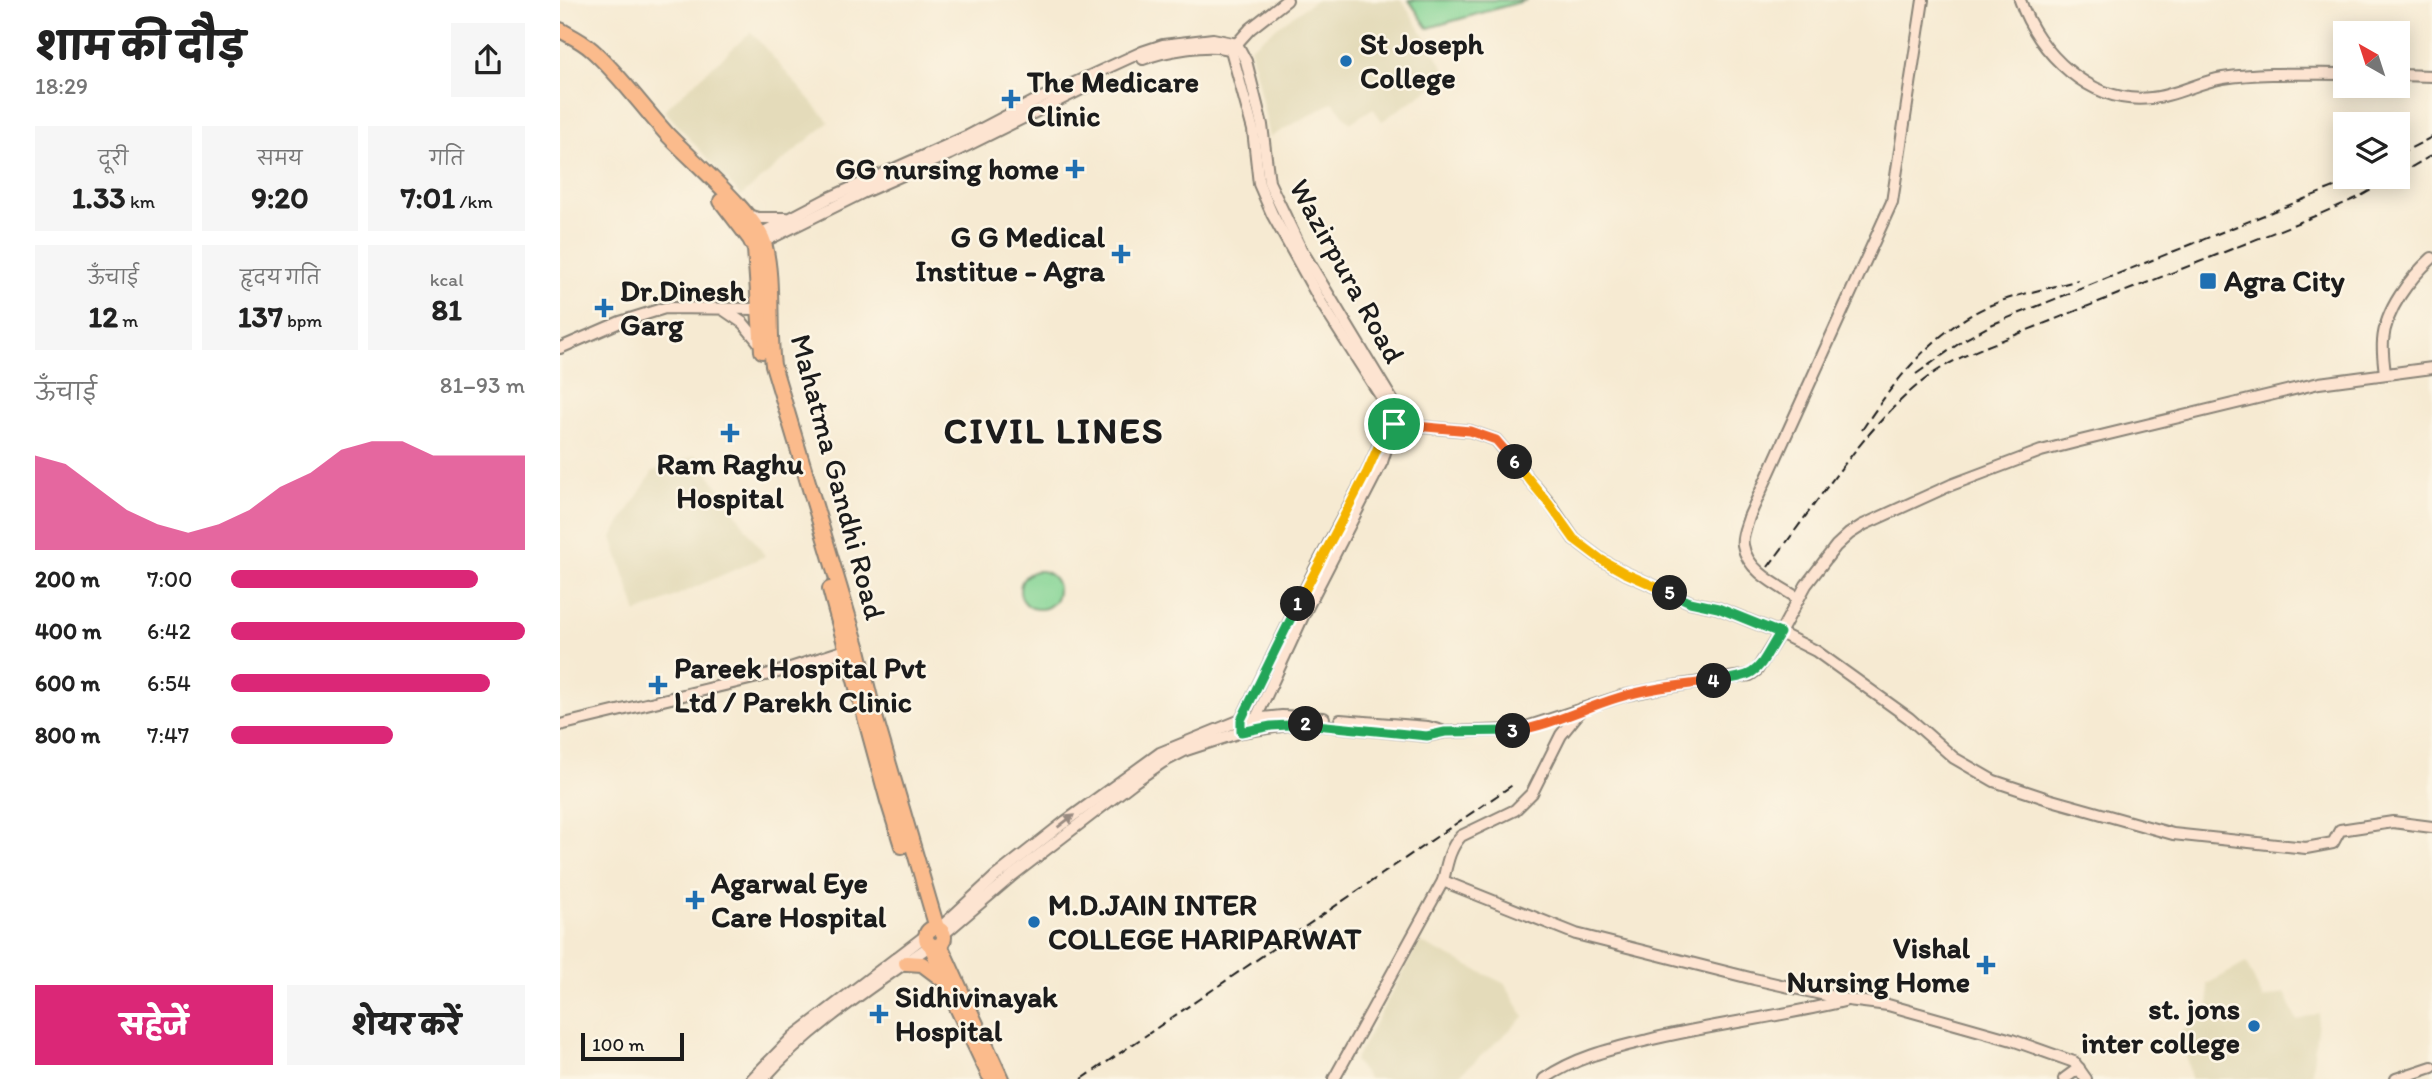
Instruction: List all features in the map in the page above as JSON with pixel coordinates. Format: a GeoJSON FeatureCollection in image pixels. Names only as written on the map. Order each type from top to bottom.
{"type":"FeatureCollection","features":[{"type":"Feature","properties":{"kind":"highway","name":"Mahatma Gandhi Road"},"geometry":{"type":"LineString","coordinates":[[560,30],[576,38],[604,61],[678,145],[748,215],[767,260],[773,365],[852,648],[888,801],[935,935],[1001,1079]]}},
{"type":"Feature","properties":{"kind":"highway","name":"Mahatma Gandhi Road"},"geometry":{"type":"LineString","coordinates":[[560,39],[598,66],[757,240],[758,310],[768,379],[852,648]]}},
{"type":"Feature","properties":{"kind":"highway","name":"Mahatma Gandhi Road"},"geometry":{"type":"LineString","coordinates":[[935,935],[945,982],[991,1079]]}},
{"type":"Feature","properties":{"kind":"highway"},"geometry":{"type":"LineString","coordinates":[[906,963],[914,962],[928,967],[945,982]]}},
{"type":"Feature","properties":{"kind":"street"},"geometry":{"type":"LineString","coordinates":[[757,240],[950,154],[1147,57],[1185,49],[1234,47],[1253,27],[1287,0]]}},
{"type":"Feature","properties":{"kind":"street"},"geometry":{"type":"LineString","coordinates":[[1798,598],[1751,565],[1743,544],[1743,536],[1760,492],[1892,202],[1923,0]]}},
{"type":"Feature","properties":{"kind":"street"},"geometry":{"type":"LineString","coordinates":[[2020,0],[2039,39],[2056,61],[2075,76],[2113,94],[2149,99],[2225,78],[2333,74]]}},
{"type":"Feature","properties":{"kind":"street","name":"Wazirpura Road"},"geometry":{"type":"LineString","coordinates":[[1234,47],[1253,131],[1259,184],[1272,214],[1322,304],[1387,406],[1391,424]]}},
{"type":"Feature","properties":{"kind":"street"},"geometry":{"type":"LineString","coordinates":[[2410,75],[2432,76]]}},
{"type":"Feature","properties":{"kind":"street"},"geometry":{"type":"LineString","coordinates":[[748,215],[791,223]]}},
{"type":"Feature","properties":{"kind":"street"},"geometry":{"type":"LineString","coordinates":[[767,260],[791,223]]}},
{"type":"Feature","properties":{"kind":"street"},"geometry":{"type":"LineString","coordinates":[[2385,374],[2383,338],[2391,315],[2407,286],[2432,258]]}},
{"type":"Feature","properties":{"kind":"street"},"geometry":{"type":"LineString","coordinates":[[560,348],[651,311],[679,308],[758,310]]}},
{"type":"Feature","properties":{"kind":"street"},"geometry":{"type":"LineString","coordinates":[[722,309],[743,323],[761,345]]}},
{"type":"Feature","properties":{"kind":"street"},"geometry":{"type":"LineString","coordinates":[[752,1079],[794,1036],[906,963],[996,876],[1160,753],[1241,720],[1256,723],[1301,723],[1414,735],[1517,730],[1622,696],[1751,675],[1780,633],[1798,598],[1836,546],[1863,525],[1951,485],[2041,450],[2308,386],[2432,368]]}},
{"type":"Feature","properties":{"kind":"street"},"geometry":{"type":"LineString","coordinates":[[1391,424],[1470,431],[1496,440],[1574,539],[1602,560],[1690,602],[1718,608],[1780,633],[1837,664],[1909,718],[1954,758],[1979,774],[2048,799],[2173,834],[2305,848],[2329,845],[2339,830],[2356,827],[2398,822],[2432,827]]}},
{"type":"Feature","properties":{"kind":"street"},"geometry":{"type":"LineString","coordinates":[[1241,732],[1241,720],[1315,569],[1391,424]]}},
{"type":"Feature","properties":{"kind":"street"},"geometry":{"type":"LineString","coordinates":[[763,1079],[825,1017],[1163,762],[1186,750],[1241,732],[1256,723],[1305,612],[1382,462],[1391,424]]}},
{"type":"Feature","properties":{"kind":"street"},"geometry":{"type":"LineString","coordinates":[[560,725],[778,671],[852,648]]}},
{"type":"Feature","properties":{"kind":"street"},"geometry":{"type":"LineString","coordinates":[[1334,1079],[1443,881],[1450,852],[1461,836],[1516,810],[1532,793],[1562,735],[1582,709]]}},
{"type":"Feature","properties":{"kind":"street"},"geometry":{"type":"LineString","coordinates":[[1443,881],[1576,934],[1754,979],[1888,1005],[2012,1041],[2074,1062],[2086,1079]]}},
{"type":"Feature","properties":{"kind":"street"},"geometry":{"type":"LineString","coordinates":[[1544,1079],[1569,1063],[1604,1051],[1701,1027],[1787,1013],[1848,999]]}},
{"type":"Feature","properties":{"kind":"street"},"geometry":{"type":"LineString","coordinates":[[2396,1079],[2432,1067]]}},
{"type":"Feature","properties":{"kind":"street"},"geometry":{"type":"LineString","coordinates":[[2064,1079],[2079,1068]]}},
{"type":"Feature","properties":{"kind":"shaded area","name":"St Joseph College"},"geometry":{"type":"Polygon","coordinates":[[[1315,0],[1402,0],[1449,76],[1382,121],[1373,108],[1350,123],[1333,102],[1270,137],[1250,47],[1315,0]]]}},
{"type":"Feature","properties":{"kind":"shaded area"},"geometry":{"type":"Polygon","coordinates":[[[751,32],[829,122],[741,196],[664,110],[751,32]]]}},
{"type":"Feature","properties":{"kind":"shaded area"},"geometry":{"type":"Polygon","coordinates":[[[696,455],[765,556],[637,613],[612,537],[653,471],[696,455]]]}},
{"type":"Feature","properties":{"kind":"shaded area"},"geometry":{"type":"Polygon","coordinates":[[[1420,942],[1505,984],[1524,1017],[1455,1079],[1369,1079],[1354,1061],[1420,942]]]}},
{"type":"Feature","properties":{"kind":"shaded area","name":"st. jons inter college"},"geometry":{"type":"Polygon","coordinates":[[[2246,963],[2263,999],[2285,993],[2297,1021],[2319,1013],[2311,1079],[2191,1079],[2181,1031],[2210,1017],[2207,984],[2246,963]]]}},
{"type":"Feature","properties":{"kind":"green space"},"geometry":{"type":"Polygon","coordinates":[[[1409,0],[1527,0],[1428,28],[1409,0]]]}},
{"type":"Feature","properties":{"kind":"green space"},"geometry":{"type":"Polygon","coordinates":[[[1039,571],[1053,576],[1058,590],[1053,604],[1039,609],[1025,604],[1020,590],[1025,576],[1039,571]]]}},
{"type":"Feature","properties":{"kind":"railway"},"geometry":{"type":"LineString","coordinates":[[2410,149],[2432,137]]}},
{"type":"Feature","properties":{"kind":"railway"},"geometry":{"type":"LineString","coordinates":[[2410,168],[2432,155]]}},
{"type":"Feature","properties":{"kind":"railway"},"geometry":{"type":"LineString","coordinates":[[1916,374],[1964,340],[1993,324],[2333,187]]}},
{"type":"Feature","properties":{"kind":"railway"},"geometry":{"type":"LineString","coordinates":[[1768,567],[1863,441],[1906,396],[1942,368],[1985,347],[2320,214],[2373,189]]}},
{"type":"Feature","properties":{"kind":"railway"},"geometry":{"type":"LineString","coordinates":[[1862,430],[1902,375],[1952,327],[1991,305],[2078,280]]}},
{"type":"Feature","properties":{"kind":"railway"},"geometry":{"type":"LineString","coordinates":[[1082,1079],[1514,784]]}},
{"type":"Feature","properties":{"kind":"place","name":"St Joseph College"},"geometry":{"type":"Point","coordinates":[1346,61]}},
{"type":"Feature","properties":{"kind":"place","name":"The Medicare Clinic"},"geometry":{"type":"Point","coordinates":[1011,99]}},
{"type":"Feature","properties":{"kind":"place","name":"GG nursing home"},"geometry":{"type":"Point","coordinates":[1075,169]}},
{"type":"Feature","properties":{"kind":"place","name":"G G Medical Institue - Agra"},"geometry":{"type":"Point","coordinates":[1121,254]}},
{"type":"Feature","properties":{"kind":"place","name":"Agra City"},"geometry":{"type":"Point","coordinates":[2208,281]}},
{"type":"Feature","properties":{"kind":"place","name":"Dr.Dinesh Garg"},"geometry":{"type":"Point","coordinates":[604,308]}},
{"type":"Feature","properties":{"kind":"place","name":"Ram Raghu Hospital"},"geometry":{"type":"Point","coordinates":[730,433]}},
{"type":"Feature","properties":{"kind":"place","name":"Pareek Hospital Pvt Ltd / Parekh Clinic"},"geometry":{"type":"Point","coordinates":[658,685]}},
{"type":"Feature","properties":{"kind":"place","name":"Agarwal Eye Care Hospital"},"geometry":{"type":"Point","coordinates":[695,900]}},
{"type":"Feature","properties":{"kind":"place","name":"M.D.JAIN INTER COLLEGE HARIPARWAT"},"geometry":{"type":"Point","coordinates":[1034,922]}},
{"type":"Feature","properties":{"kind":"place","name":"Vishal Nursing Home"},"geometry":{"type":"Point","coordinates":[1986,965]}},
{"type":"Feature","properties":{"kind":"place","name":"Sidhivinayak Hospital"},"geometry":{"type":"Point","coordinates":[879,1014]}},
{"type":"Feature","properties":{"kind":"place","name":"st. jons inter college"},"geometry":{"type":"Point","coordinates":[2254,1026]}},
{"type":"Feature","properties":{"kind":"district","name":"CIVIL LINES"},"geometry":{"type":"Point","coordinates":[1054,430]}},
{"type":"Feature","properties":{"kind":"route"},"geometry":{"type":"LineString","coordinates":[[1388,424],[1394,424],[1470,431],[1496,440],[1574,539],[1602,560],[1690,602],[1718,608],[1780,633],[1751,675],[1622,696],[1517,730],[1445,732],[1427,736],[1301,723],[1241,732],[1241,720],[1297,605],[1367,472],[1388,424]]}}]}
